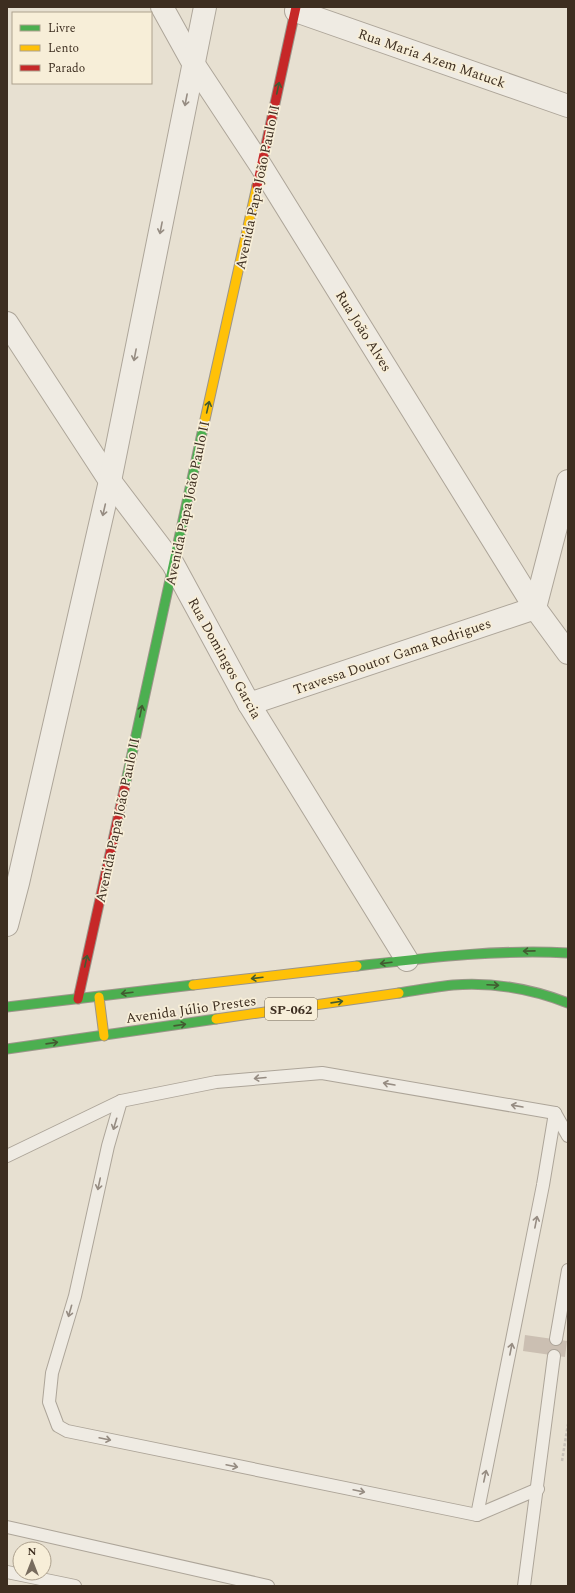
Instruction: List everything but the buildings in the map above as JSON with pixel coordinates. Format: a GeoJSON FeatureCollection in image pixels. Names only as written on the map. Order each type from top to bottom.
{"type":"FeatureCollection","features":[{"type":"Feature","properties":{"kind":"main road","name":"Avenida Papa João Paulo II"},"geometry":{"type":"LineString","coordinates":[[78,999],[296,9]]}},
{"type":"Feature","properties":{"kind":"main road","name":"Avenida Júlio Prestes"},"geometry":{"type":"LineString","coordinates":[[7,1007],[407,960],[530,951],[568,954]]}},
{"type":"Feature","properties":{"kind":"main road","name":"Avenida Júlio Prestes"},"geometry":{"type":"LineString","coordinates":[[7,1050],[454,985],[494,984],[515,987],[568,1003]]}},
{"type":"Feature","properties":{"kind":"main road"},"geometry":{"type":"LineString","coordinates":[[454,985],[501,996]]}},
{"type":"Feature","properties":{"kind":"main road"},"geometry":{"type":"LineString","coordinates":[[99,997],[104,1036]]}},
{"type":"Feature","properties":{"kind":"street","name":"Rua João Alves"},"geometry":{"type":"LineString","coordinates":[[162,7],[194,63],[261,166],[536,608],[568,653]]}},
{"type":"Feature","properties":{"kind":"street"},"geometry":{"type":"LineString","coordinates":[[7,925],[13,874],[110,481],[205,7]]}},
{"type":"Feature","properties":{"kind":"street","name":"Rua Maria Azem Matuck"},"geometry":{"type":"LineString","coordinates":[[296,9],[568,106]]}},
{"type":"Feature","properties":{"kind":"street","name":"Rua Domingos Garcia"},"geometry":{"type":"LineString","coordinates":[[7,323],[110,481],[173,564],[249,704],[407,960]]}},
{"type":"Feature","properties":{"kind":"street"},"geometry":{"type":"LineString","coordinates":[[536,608],[568,482]]}},
{"type":"Feature","properties":{"kind":"street","name":"Travessa Doutor Gama Rodrigues"},"geometry":{"type":"LineString","coordinates":[[249,704],[536,608]]}},
{"type":"Feature","properties":{"kind":"lane"},"geometry":{"type":"LineString","coordinates":[[7,1156],[121,1101],[216,1082],[322,1072],[556,1113]]}},
{"type":"Feature","properties":{"kind":"lane"},"geometry":{"type":"LineString","coordinates":[[121,1101],[108,1146],[75,1296],[52,1373],[49,1402],[58,1426],[67,1431],[477,1515],[538,1489]]}},
{"type":"Feature","properties":{"kind":"lane"},"geometry":{"type":"LineString","coordinates":[[556,1113],[568,1136]]}},
{"type":"Feature","properties":{"kind":"lane"},"geometry":{"type":"LineString","coordinates":[[477,1515],[556,1113]]}},
{"type":"Feature","properties":{"kind":"lane"},"geometry":{"type":"LineString","coordinates":[[556,1339],[568,1270]]}},
{"type":"Feature","properties":{"kind":"lane"},"geometry":{"type":"LineString","coordinates":[[524,1586],[538,1489],[554,1356]]}},
{"type":"Feature","properties":{"kind":"lane"},"geometry":{"type":"LineString","coordinates":[[7,1527],[268,1586]]}},
{"type":"Feature","properties":{"kind":"lane"},"geometry":{"type":"LineString","coordinates":[[7,1572],[75,1586]]}},
{"type":"Feature","properties":{"kind":"traffic: fast"},"geometry":{"type":"LineString","coordinates":[[125,786],[204,424]]}},
{"type":"Feature","properties":{"kind":"traffic: fast"},"geometry":{"type":"LineString","coordinates":[[357,966],[436,957],[489,953],[568,953]]}},
{"type":"Feature","properties":{"kind":"traffic: fast"},"geometry":{"type":"LineString","coordinates":[[399,993],[468,984],[526,990],[568,1003]]}},
{"type":"Feature","properties":{"kind":"traffic: fast"},"geometry":{"type":"LineString","coordinates":[[7,1007],[193,985]]}},
{"type":"Feature","properties":{"kind":"traffic: fast"},"geometry":{"type":"LineString","coordinates":[[7,1049],[216,1019]]}},
{"type":"Feature","properties":{"kind":"traffic: slow"},"geometry":{"type":"LineString","coordinates":[[204,424],[257,186]]}},
{"type":"Feature","properties":{"kind":"traffic: slow"},"geometry":{"type":"LineString","coordinates":[[193,985],[357,966]]}},
{"type":"Feature","properties":{"kind":"traffic: slow"},"geometry":{"type":"LineString","coordinates":[[216,1019],[399,993]]}},
{"type":"Feature","properties":{"kind":"traffic: slow"},"geometry":{"type":"LineString","coordinates":[[99,997],[104,1036]]}},
{"type":"Feature","properties":{"kind":"traffic: jam"},"geometry":{"type":"LineString","coordinates":[[257,186],[296,7]]}},
{"type":"Feature","properties":{"kind":"traffic: jam"},"geometry":{"type":"LineString","coordinates":[[78,999],[125,786]]}}]}
